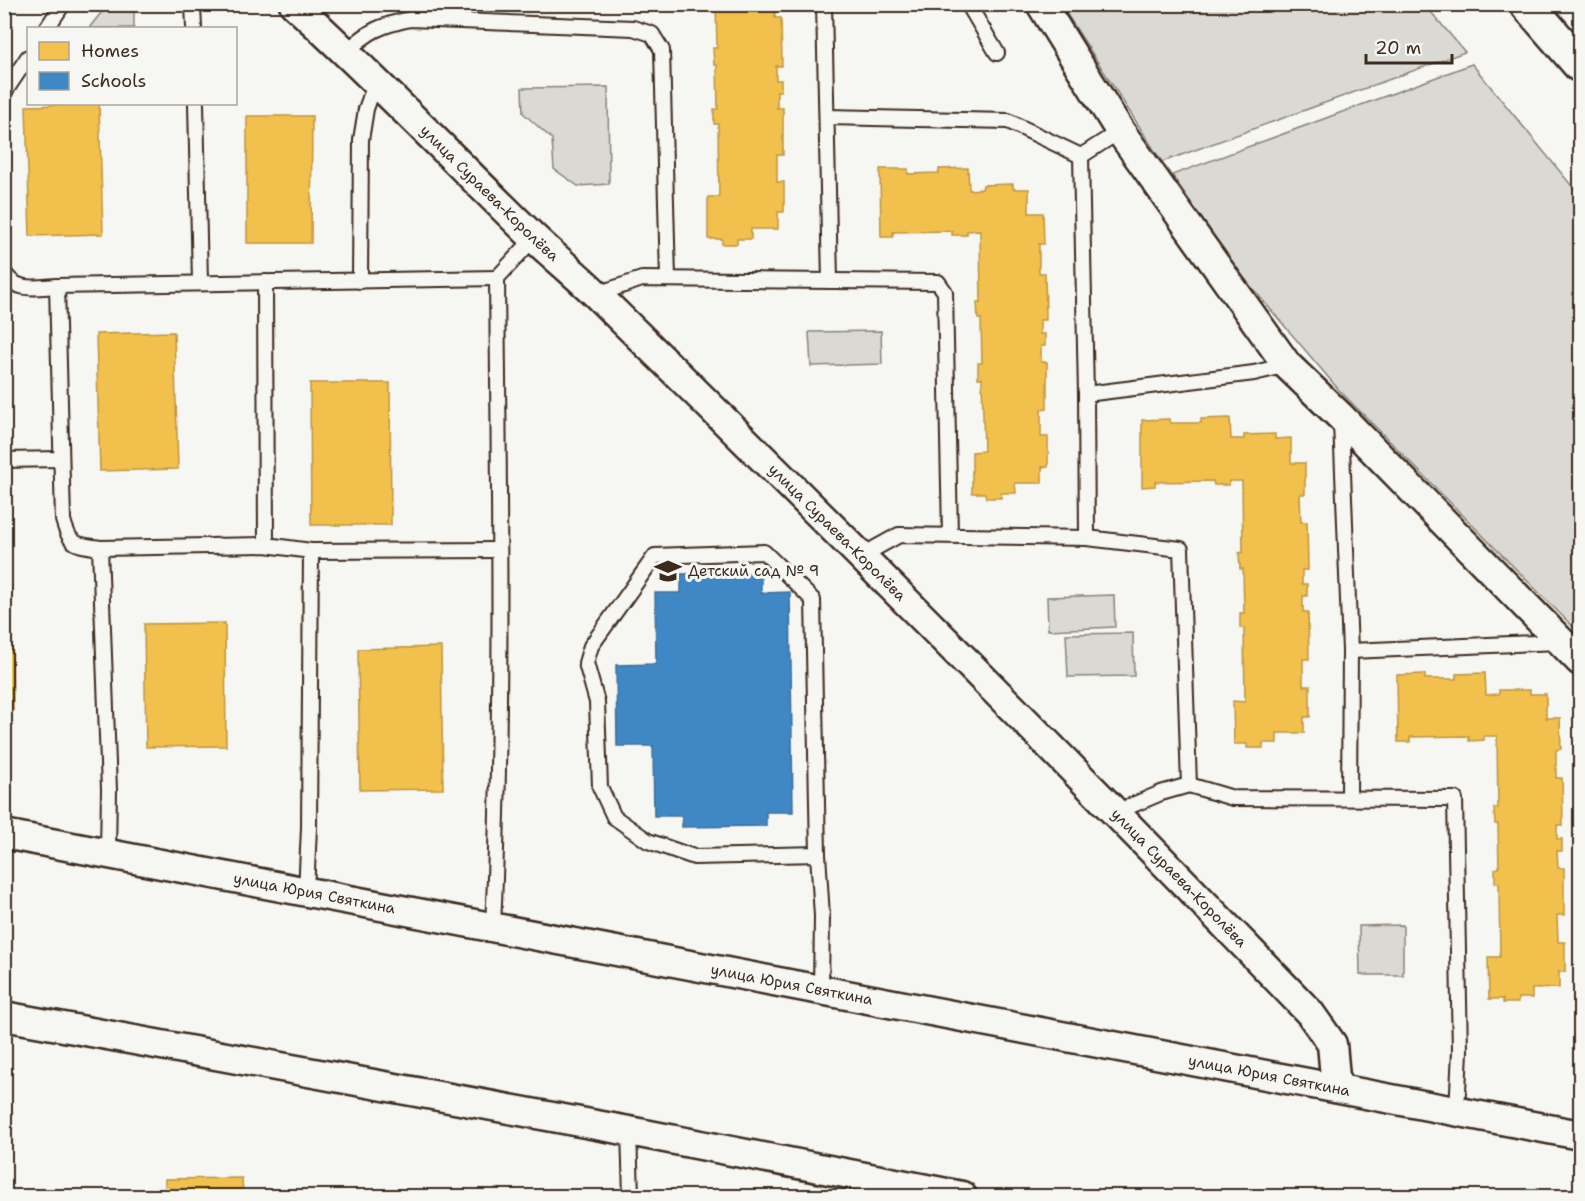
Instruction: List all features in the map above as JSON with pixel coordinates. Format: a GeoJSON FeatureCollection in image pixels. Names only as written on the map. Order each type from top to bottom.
{"type":"FeatureCollection","features":[{"type":"Feature","properties":{"kind":"main road"},"geometry":{"type":"LineString","coordinates":[[1527,4],[1581,65]]}},
{"type":"Feature","properties":{"kind":"street","name":"улица Сураева-Королёва"},"geometry":{"type":"LineString","coordinates":[[294,4],[376,81],[534,238],[597,294],[1116,812],[1310,1012],[1332,1044],[1336,1088]]}},
{"type":"Feature","properties":{"kind":"street"},"geometry":{"type":"LineString","coordinates":[[1041,4],[1120,131],[1287,365],[1341,417],[1571,652]]}},
{"type":"Feature","properties":{"kind":"street","name":"улица Юрия Святкина"},"geometry":{"type":"LineString","coordinates":[[4,834],[1581,1135]]}},
{"type":"Feature","properties":{"kind":"street"},"geometry":{"type":"LineString","coordinates":[[4,1016],[629,1131],[962,1197]]}},
{"type":"Feature","properties":{"kind":"lane"},"geometry":{"type":"LineString","coordinates":[[48,27],[63,4]]}},
{"type":"Feature","properties":{"kind":"lane"},"geometry":{"type":"LineString","coordinates":[[194,4],[194,27]]}},
{"type":"Feature","properties":{"kind":"lane"},"geometry":{"type":"LineString","coordinates":[[824,4],[830,281]]}},
{"type":"Feature","properties":{"kind":"lane"},"geometry":{"type":"LineString","coordinates":[[968,4],[997,53]]}},
{"type":"Feature","properties":{"kind":"lane"},"geometry":{"type":"LineString","coordinates":[[346,52],[365,34],[376,28],[410,19],[633,28],[652,34],[662,51],[669,279]]}},
{"type":"Feature","properties":{"kind":"lane"},"geometry":{"type":"LineString","coordinates":[[4,93],[27,58]]}},
{"type":"Feature","properties":{"kind":"lane"},"geometry":{"type":"LineString","coordinates":[[360,281],[361,140],[366,109],[376,81]]}},
{"type":"Feature","properties":{"kind":"lane"},"geometry":{"type":"LineString","coordinates":[[196,105],[200,282]]}},
{"type":"Feature","properties":{"kind":"lane"},"geometry":{"type":"LineString","coordinates":[[827,117],[1008,120],[1082,156]]}},
{"type":"Feature","properties":{"kind":"lane"},"geometry":{"type":"LineString","coordinates":[[1082,156],[1120,131]]}},
{"type":"Feature","properties":{"kind":"lane"},"geometry":{"type":"LineString","coordinates":[[1082,156],[1087,538]]}},
{"type":"Feature","properties":{"kind":"lane"},"geometry":{"type":"LineString","coordinates":[[493,927],[496,865],[499,550],[497,278],[534,238]]}},
{"type":"Feature","properties":{"kind":"lane"},"geometry":{"type":"LineString","coordinates":[[4,272],[9,281],[23,287],[497,278]]}},
{"type":"Feature","properties":{"kind":"lane"},"geometry":{"type":"LineString","coordinates":[[597,294],[642,279],[938,282],[945,292],[950,534]]}},
{"type":"Feature","properties":{"kind":"lane"},"geometry":{"type":"LineString","coordinates":[[265,282],[266,545]]}},
{"type":"Feature","properties":{"kind":"lane"},"geometry":{"type":"LineString","coordinates":[[57,286],[63,520],[67,537],[78,545],[100,548],[266,545],[311,551],[499,550]]}},
{"type":"Feature","properties":{"kind":"lane"},"geometry":{"type":"LineString","coordinates":[[1086,393],[1254,372],[1287,365]]}},
{"type":"Feature","properties":{"kind":"lane"},"geometry":{"type":"LineString","coordinates":[[1341,417],[1350,651],[1349,798]]}},
{"type":"Feature","properties":{"kind":"lane"},"geometry":{"type":"LineString","coordinates":[[4,460],[61,459]]}},
{"type":"Feature","properties":{"kind":"lane"},"geometry":{"type":"LineString","coordinates":[[861,556],[899,535],[950,534],[1087,538],[1181,549],[1189,785]]}},
{"type":"Feature","properties":{"kind":"lane"},"geometry":{"type":"LineString","coordinates":[[100,548],[109,790],[108,854]]}},
{"type":"Feature","properties":{"kind":"lane"},"geometry":{"type":"LineString","coordinates":[[306,892],[309,828],[311,551]]}},
{"type":"Feature","properties":{"kind":"lane"},"geometry":{"type":"LineString","coordinates":[[818,854],[694,857],[648,842],[614,817],[600,787],[597,702],[586,663],[591,646],[656,556],[765,552],[813,600],[818,854],[822,916],[821,990]]}},
{"type":"Feature","properties":{"kind":"lane"},"geometry":{"type":"LineString","coordinates":[[1350,651],[1571,652]]}},
{"type":"Feature","properties":{"kind":"lane"},"geometry":{"type":"LineString","coordinates":[[1116,812],[1161,793],[1189,785],[1233,798],[1455,799],[1460,1051],[1457,1111]]}},
{"type":"Feature","properties":{"kind":"lane"},"geometry":{"type":"LineString","coordinates":[[629,1131],[631,1197]]}},
{"type":"Feature","properties":{"kind":"shaded area"},"geometry":{"type":"Polygon","coordinates":[[[108,4],[134,5],[134,27],[90,27],[108,4]]]}},
{"type":"Feature","properties":{"kind":"shaded area"},"geometry":{"type":"Polygon","coordinates":[[[1061,5],[1425,5],[1465,52],[1162,162],[1061,5]]]}},
{"type":"Feature","properties":{"kind":"shaded area"},"geometry":{"type":"Polygon","coordinates":[[[1472,64],[1580,196],[1580,634],[1339,390],[1237,270],[1172,175],[1472,64]]]}},
{"type":"Feature","properties":{"kind":"shaded area"},"geometry":{"type":"Polygon","coordinates":[[[608,87],[609,184],[578,186],[554,169],[552,139],[523,113],[522,88],[608,87]]]}},
{"type":"Feature","properties":{"kind":"shaded area"},"geometry":{"type":"Polygon","coordinates":[[[881,331],[882,364],[811,366],[809,332],[881,331]]]}},
{"type":"Feature","properties":{"kind":"shaded area"},"geometry":{"type":"Polygon","coordinates":[[[1114,595],[1115,627],[1048,630],[1047,597],[1114,595]]]}},
{"type":"Feature","properties":{"kind":"shaded area"},"geometry":{"type":"Polygon","coordinates":[[[1133,633],[1134,676],[1068,677],[1066,634],[1133,633]]]}},
{"type":"Feature","properties":{"kind":"shaded area"},"geometry":{"type":"Polygon","coordinates":[[[1403,925],[1403,975],[1360,975],[1359,926],[1403,925]]]}},
{"type":"Feature","properties":{"kind":"building: Homes"},"geometry":{"type":"Polygon","coordinates":[[[716,4],[775,4],[775,18],[781,18],[782,66],[776,66],[776,80],[781,80],[781,91],[777,91],[777,108],[783,108],[783,155],[777,155],[777,182],[784,182],[784,212],[778,212],[778,229],[751,229],[751,239],[737,239],[737,244],[722,244],[722,239],[708,239],[708,197],[719,197],[718,124],[714,124],[714,109],[718,109],[717,65],[714,65],[713,48],[717,48],[716,4]]]}},
{"type":"Feature","properties":{"kind":"building: Homes"},"geometry":{"type":"Polygon","coordinates":[[[99,105],[103,234],[30,236],[26,106],[99,105]]]}},
{"type":"Feature","properties":{"kind":"building: Homes"},"geometry":{"type":"Polygon","coordinates":[[[247,116],[312,116],[311,243],[247,243],[247,116]]]}},
{"type":"Feature","properties":{"kind":"building: Homes"},"geometry":{"type":"Polygon","coordinates":[[[968,168],[969,190],[982,189],[983,185],[1013,184],[1013,189],[1029,189],[1029,213],[1043,213],[1044,244],[1039,244],[1039,273],[1045,273],[1046,320],[1040,320],[1040,334],[1045,334],[1045,346],[1041,346],[1041,362],[1047,362],[1047,409],[1041,410],[1041,437],[1048,437],[1048,467],[1042,467],[1042,483],[1015,483],[1016,493],[1001,493],[1001,498],[986,498],[985,493],[972,493],[972,452],[984,451],[982,378],[978,378],[978,363],[982,363],[981,319],[978,319],[977,302],[981,302],[980,230],[967,231],[967,235],[952,235],[952,231],[893,232],[893,237],[881,237],[880,169],[908,169],[908,174],[939,173],[939,169],[968,168]]]}},
{"type":"Feature","properties":{"kind":"building: Homes"},"geometry":{"type":"Polygon","coordinates":[[[174,332],[178,469],[100,471],[96,334],[174,332]]]}},
{"type":"Feature","properties":{"kind":"building: Homes"},"geometry":{"type":"Polygon","coordinates":[[[310,383],[390,383],[391,525],[311,525],[310,383]]]}},
{"type":"Feature","properties":{"kind":"building: Homes"},"geometry":{"type":"Polygon","coordinates":[[[1230,418],[1231,439],[1244,439],[1244,435],[1275,434],[1275,439],[1291,438],[1291,463],[1305,463],[1305,494],[1300,494],[1301,522],[1307,522],[1308,570],[1302,570],[1302,584],[1307,584],[1307,596],[1303,596],[1303,612],[1308,612],[1309,659],[1303,659],[1303,686],[1310,686],[1310,717],[1304,717],[1304,733],[1277,733],[1277,743],[1263,743],[1263,748],[1247,748],[1247,744],[1234,744],[1233,701],[1245,702],[1244,628],[1240,628],[1240,613],[1244,613],[1243,569],[1240,569],[1239,553],[1243,552],[1242,481],[1229,481],[1229,485],[1214,485],[1213,481],[1155,482],[1155,486],[1142,487],[1142,420],[1169,419],[1170,423],[1201,423],[1201,419],[1230,418]]]}},
{"type":"Feature","properties":{"kind":"building: Homes"},"geometry":{"type":"Polygon","coordinates":[[[4,588],[11,588],[13,711],[4,711],[4,588]]]}},
{"type":"Feature","properties":{"kind":"building: Homes"},"geometry":{"type":"Polygon","coordinates":[[[225,623],[226,746],[146,747],[144,624],[225,623]]]}},
{"type":"Feature","properties":{"kind":"building: Homes"},"geometry":{"type":"Polygon","coordinates":[[[441,647],[443,789],[360,790],[358,649],[441,647]]]}},
{"type":"Feature","properties":{"kind":"building: Homes"},"geometry":{"type":"Polygon","coordinates":[[[1485,673],[1486,695],[1499,694],[1499,690],[1530,690],[1530,694],[1546,694],[1546,718],[1560,718],[1561,749],[1556,750],[1556,778],[1562,778],[1563,825],[1557,825],[1557,839],[1562,839],[1562,851],[1557,851],[1558,868],[1564,868],[1564,915],[1557,915],[1558,942],[1565,942],[1565,972],[1559,972],[1559,988],[1532,989],[1532,998],[1518,998],[1518,1003],[1503,1003],[1503,999],[1489,999],[1488,957],[1500,957],[1499,883],[1495,883],[1495,869],[1499,868],[1498,824],[1495,824],[1494,808],[1498,808],[1497,736],[1484,736],[1484,740],[1469,741],[1469,736],[1410,737],[1410,742],[1398,742],[1397,675],[1425,674],[1425,679],[1456,679],[1456,674],[1485,673]]]}},
{"type":"Feature","properties":{"kind":"building: Homes"},"geometry":{"type":"Polygon","coordinates":[[[242,1178],[243,1196],[165,1196],[165,1179],[242,1178]]]}},
{"type":"Feature","properties":{"kind":"building: Schools"},"geometry":{"type":"Polygon","coordinates":[[[761,573],[761,593],[790,592],[793,812],[766,812],[766,826],[682,827],[682,816],[654,816],[653,746],[617,746],[616,665],[656,664],[655,593],[681,593],[681,574],[761,573]]]}},
{"type":"Feature","properties":{"kind":"place","name":"Детский сад № 9"},"geometry":{"type":"Point","coordinates":[668,571]}}]}
